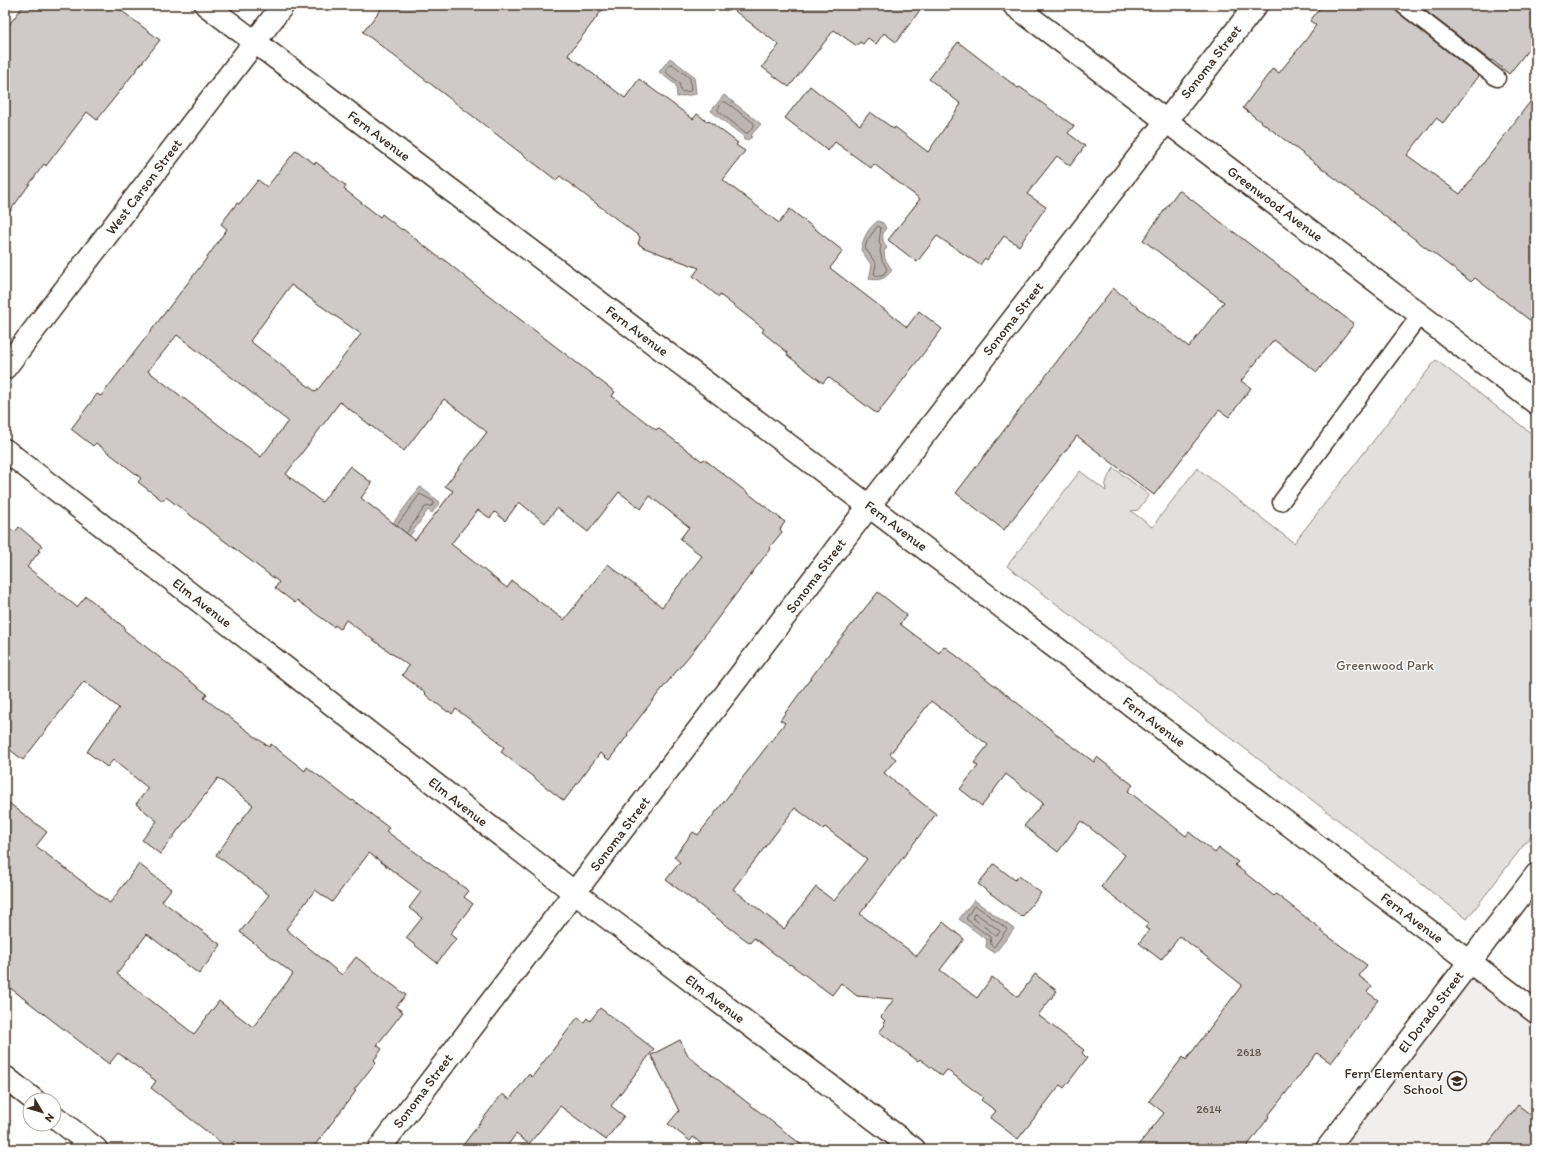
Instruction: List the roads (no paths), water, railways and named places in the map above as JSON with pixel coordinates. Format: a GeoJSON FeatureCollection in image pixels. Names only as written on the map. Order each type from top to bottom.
{"type":"FeatureCollection","features":[{"type":"Feature","properties":{"kind":"street","name":"Fern Avenue"},"geometry":{"type":"LineString","coordinates":[[206,5],[254,43],[869,506],[1536,1012]]}},
{"type":"Feature","properties":{"kind":"street","name":"West Carson Street"},"geometry":{"type":"LineString","coordinates":[[5,368],[283,5]]}},
{"type":"Feature","properties":{"kind":"street","name":"Greenwood Avenue"},"geometry":{"type":"LineString","coordinates":[[1014,5],[1536,403]]}},
{"type":"Feature","properties":{"kind":"street","name":"Sonoma Street"},"geometry":{"type":"LineString","coordinates":[[379,1149],[869,506],[1256,5]]}},
{"type":"Feature","properties":{"kind":"street","name":"Elm Avenue"},"geometry":{"type":"LineString","coordinates":[[5,450],[575,893],[914,1149]]}},
{"type":"Feature","properties":{"kind":"street","name":"El Dorado Street"},"geometry":{"type":"LineString","coordinates":[[1327,1149],[1536,875]]}},
{"type":"Feature","properties":{"kind":"street"},"geometry":{"type":"LineString","coordinates":[[5,1077],[24,1092]]}},
{"type":"Feature","properties":{"kind":"street"},"geometry":{"type":"LineString","coordinates":[[62,1122],[96,1149]]}},
{"type":"Feature","properties":{"kind":"lane"},"geometry":{"type":"LineString","coordinates":[[1403,5],[1497,78]]}},
{"type":"Feature","properties":{"kind":"lane"},"geometry":{"type":"LineString","coordinates":[[1281,502],[1420,315]]}},
{"type":"Feature","properties":{"kind":"water"},"geometry":{"type":"Polygon","coordinates":[[[670,58],[694,76],[696,94],[677,97],[676,85],[659,72],[670,58]]]}},
{"type":"Feature","properties":{"kind":"water"},"geometry":{"type":"Polygon","coordinates":[[[724,95],[761,124],[752,134],[751,138],[744,140],[743,136],[711,111],[724,95]]]}},
{"type":"Feature","properties":{"kind":"water"},"geometry":{"type":"Polygon","coordinates":[[[878,221],[883,223],[886,228],[883,236],[884,243],[887,248],[884,251],[885,259],[892,270],[882,279],[873,280],[869,279],[872,266],[861,250],[866,234],[878,221]]]}},
{"type":"Feature","properties":{"kind":"water"},"geometry":{"type":"Polygon","coordinates":[[[420,487],[440,502],[432,513],[428,510],[409,537],[390,527],[420,487]]]}},
{"type":"Feature","properties":{"kind":"water"},"geometry":{"type":"Polygon","coordinates":[[[974,900],[1014,929],[995,953],[986,947],[987,940],[959,919],[974,900]]]}},
{"type":"Feature","properties":{"kind":"place","name":"Fern Elementary School"},"geometry":{"type":"Point","coordinates":[1457,1081]}},
{"type":"Feature","properties":{"kind":"park label","name":"Greenwood Park"},"geometry":{"type":"Point","coordinates":[1385,665]}}]}
